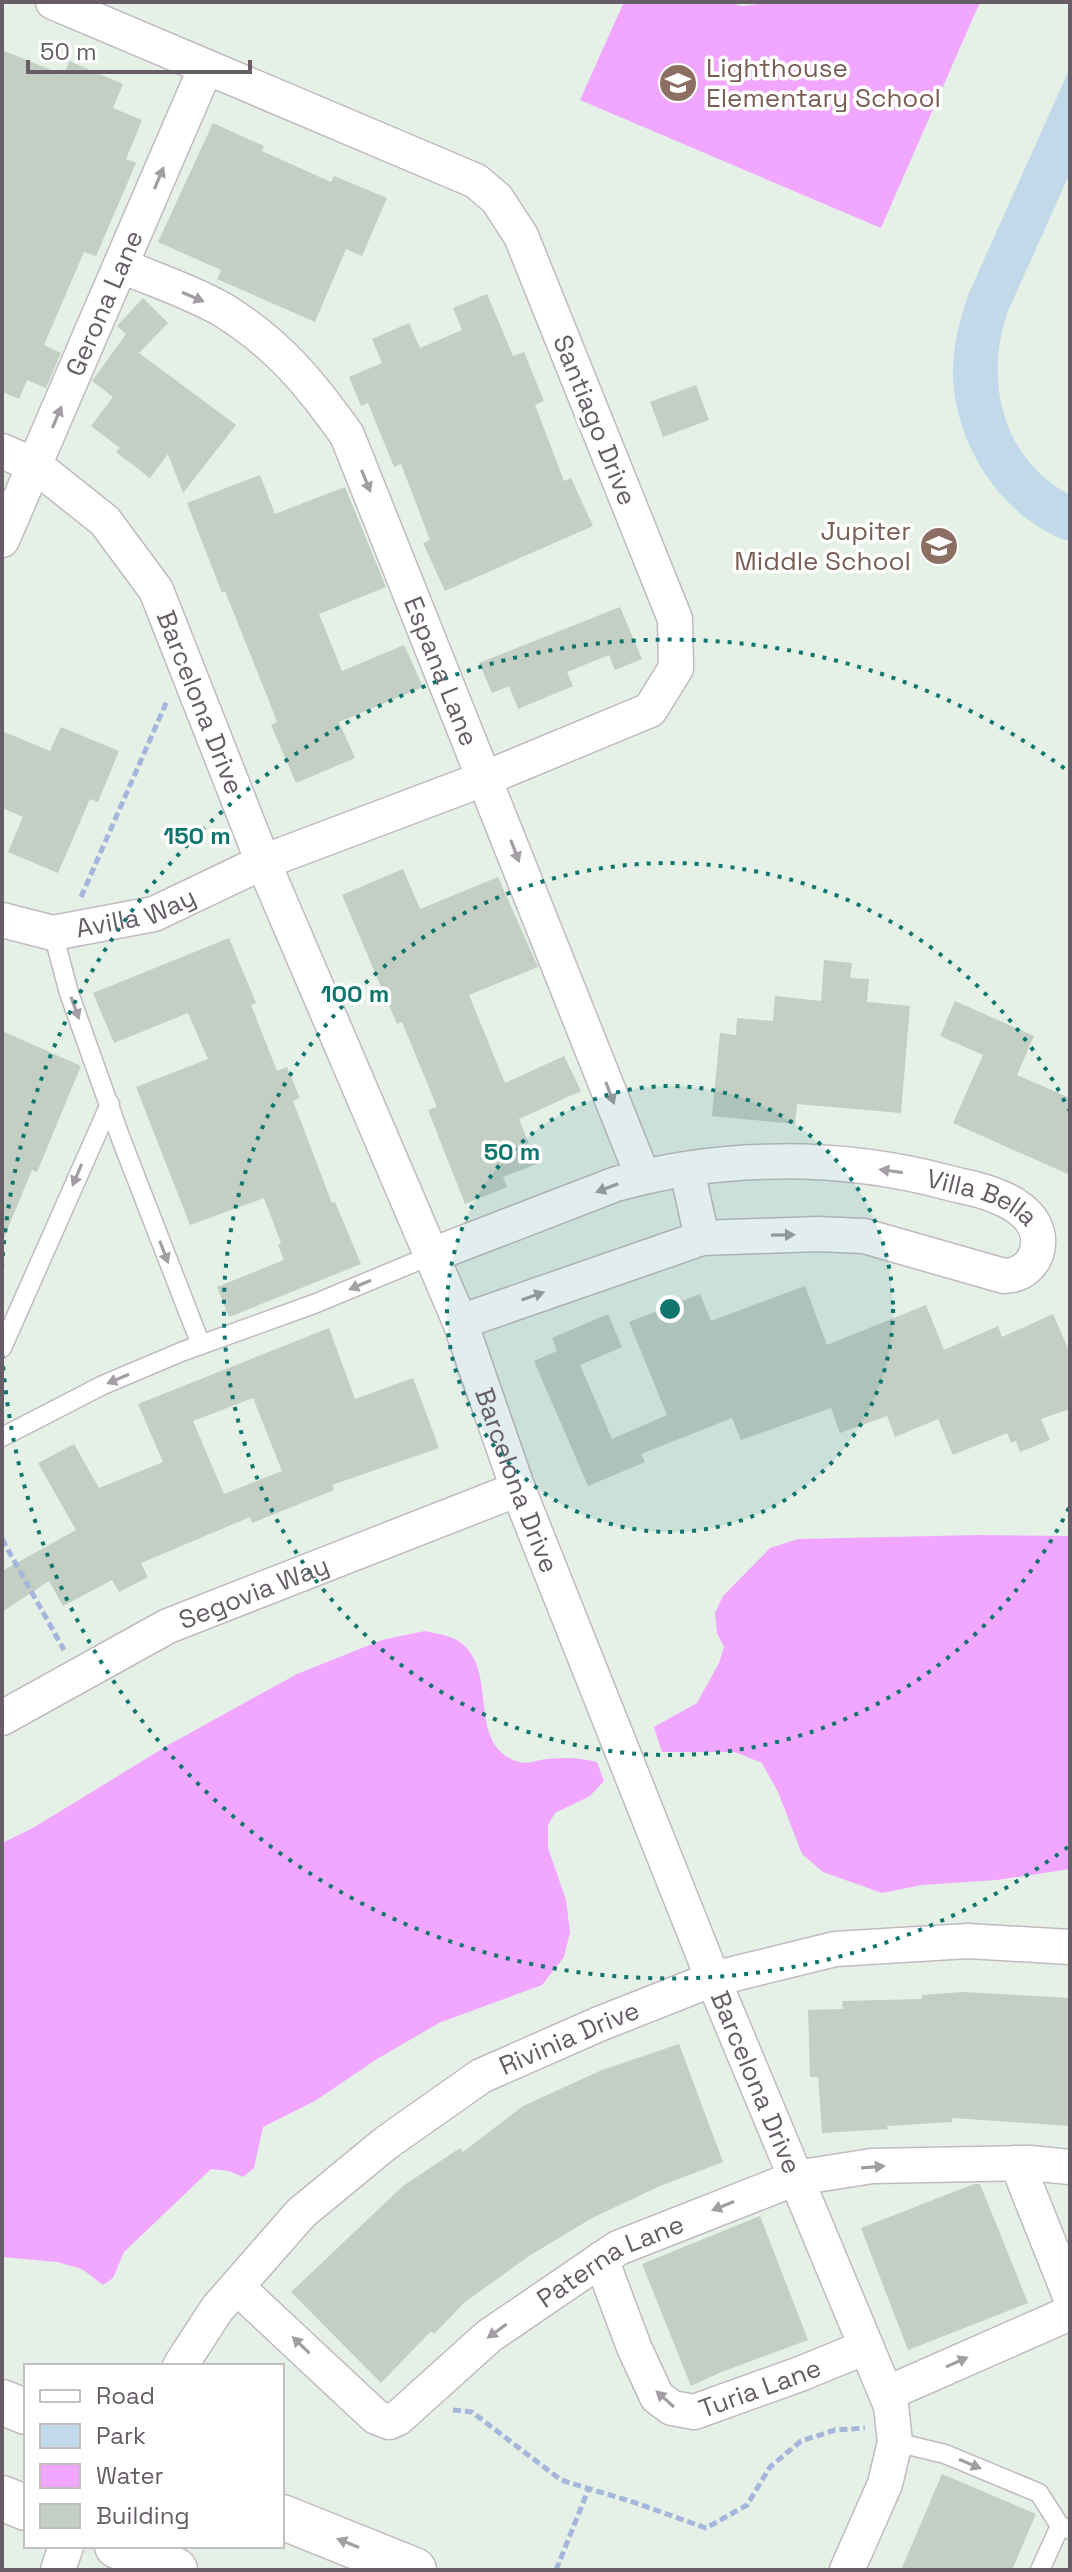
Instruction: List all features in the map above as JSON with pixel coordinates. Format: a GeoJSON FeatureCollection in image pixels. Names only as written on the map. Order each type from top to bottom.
{"type":"FeatureCollection","features":[{"type":"Feature","properties":{"kind":"street","name":"Santiago Drive"},"geometry":{"type":"LineString","coordinates":[[53,2],[476,181],[497,199],[521,236],[675,619],[676,668],[650,710],[486,778],[263,862]]}},
{"type":"Feature","properties":{"kind":"street","name":"Gerona Lane"},"geometry":{"type":"LineString","coordinates":[[2,540],[206,67]]}},
{"type":"Feature","properties":{"kind":"street","name":"Espana Lane"},"geometry":{"type":"LineString","coordinates":[[122,266],[221,309],[266,339],[308,381],[347,435],[643,1177]]}},
{"type":"Feature","properties":{"kind":"street","name":"Barcelona Drive"},"geometry":{"type":"LineString","coordinates":[[2,451],[36,466],[105,521],[156,590],[263,862],[460,1322],[518,1489],[713,1979],[891,2406],[882,2435],[885,2484],[847,2570]]}},
{"type":"Feature","properties":{"kind":"street","name":"Avilla Way"},"geometry":{"type":"LineString","coordinates":[[2,920],[53,933],[154,914],[263,862]]}},
{"type":"Feature","properties":{"kind":"street","name":"Villa Bella"},"geometry":{"type":"LineString","coordinates":[[432,1255],[616,1184],[687,1170],[786,1161],[921,1175],[994,1194],[1029,1217],[1038,1234],[1039,1246],[1035,1259],[1025,1270],[1013,1276],[864,1236],[818,1234],[702,1238],[460,1322]]}},
{"type":"Feature","properties":{"kind":"street"},"geometry":{"type":"LineString","coordinates":[[687,1170],[702,1238]]}},
{"type":"Feature","properties":{"kind":"street","name":"Segovia Way"},"geometry":{"type":"LineString","coordinates":[[2,1718],[168,1626],[518,1489]]}},
{"type":"Feature","properties":{"kind":"street","name":"Rivinia Drive"},"geometry":{"type":"LineString","coordinates":[[181,2364],[217,2309],[301,2213],[386,2143],[481,2076],[599,2024],[713,1979],[835,1949],[968,1941],[1070,1947]]}},
{"type":"Feature","properties":{"kind":"street"},"geometry":{"type":"LineString","coordinates":[[1017,2163],[1070,2296]]}},
{"type":"Feature","properties":{"kind":"street","name":"Paterna Lane"},"geometry":{"type":"LineString","coordinates":[[237,2287],[376,2417],[389,2422],[398,2418],[489,2336],[618,2248],[796,2178],[872,2166],[1017,2163],[1070,2167]]}},
{"type":"Feature","properties":{"kind":"street","name":"Turia Lane"},"geometry":{"type":"LineString","coordinates":[[601,2259],[634,2347],[657,2397],[672,2408],[694,2412],[866,2347]]}},
{"type":"Feature","properties":{"kind":"street"},"geometry":{"type":"LineString","coordinates":[[886,2394],[1070,2313]]}},
{"type":"Feature","properties":{"kind":"street"},"geometry":{"type":"LineString","coordinates":[[2,2402],[24,2411]]}},
{"type":"Feature","properties":{"kind":"street"},"geometry":{"type":"LineString","coordinates":[[2,2498],[24,2507]]}},
{"type":"Feature","properties":{"kind":"street"},"geometry":{"type":"LineString","coordinates":[[284,2518],[414,2570]]}},
{"type":"Feature","properties":{"kind":"street"},"geometry":{"type":"LineString","coordinates":[[58,2570],[65,2548]]}},
{"type":"Feature","properties":{"kind":"street"},"geometry":{"type":"LineString","coordinates":[[122,2548],[175,2570]]}},
{"type":"Feature","properties":{"kind":"lane"},"geometry":{"type":"LineString","coordinates":[[53,933],[69,993],[121,1139],[201,1345]]}},
{"type":"Feature","properties":{"kind":"lane"},"geometry":{"type":"LineString","coordinates":[[2,1348],[110,1104]]}},
{"type":"Feature","properties":{"kind":"lane"},"geometry":{"type":"LineString","coordinates":[[2,1437],[103,1385],[432,1255]]}},
{"type":"Feature","properties":{"kind":"lane"},"geometry":{"type":"LineString","coordinates":[[882,2435],[945,2454],[1039,2493],[1065,2528],[1040,2570]]}},
{"type":"Feature","properties":{"kind":"path"},"geometry":{"type":"LineString","coordinates":[[79,900],[169,697]]}},
{"type":"Feature","properties":{"kind":"path"},"geometry":{"type":"LineString","coordinates":[[2,1539],[64,1650]]}},
{"type":"Feature","properties":{"kind":"path"},"geometry":{"type":"LineString","coordinates":[[416,2402],[472,2412],[561,2480],[706,2528],[747,2505],[770,2467],[801,2441],[835,2430],[882,2435]]}},
{"type":"Feature","properties":{"kind":"path"},"geometry":{"type":"LineString","coordinates":[[556,2570],[589,2488]]}},
{"type":"Feature","properties":{"kind":"green space"},"geometry":{"type":"Polygon","coordinates":[[[1070,68],[1070,173],[1008,311],[998,364],[1004,415],[1014,439],[1028,460],[1047,479],[1070,495],[1070,542],[1024,517],[988,478],[974,455],[956,405],[953,368],[957,335],[969,293],[1070,68]]]}},
{"type":"Feature","properties":{"kind":"water"},"geometry":{"type":"Polygon","coordinates":[[[624,2],[726,2],[742,6],[777,2],[980,2],[881,228],[580,100],[624,2]]]}},
{"type":"Feature","properties":{"kind":"water"},"geometry":{"type":"Polygon","coordinates":[[[1070,1536],[1070,1869],[997,1880],[922,1885],[882,1893],[823,1872],[802,1854],[778,1792],[762,1763],[735,1752],[662,1752],[654,1727],[697,1703],[719,1663],[724,1647],[717,1633],[715,1613],[723,1596],[770,1548],[798,1539],[1070,1536]]]}},
{"type":"Feature","properties":{"kind":"water"},"geometry":{"type":"Polygon","coordinates":[[[425,1631],[460,1642],[472,1655],[482,1687],[486,1721],[499,1750],[522,1763],[566,1758],[597,1762],[604,1781],[590,1796],[555,1813],[548,1825],[548,1848],[566,1900],[570,1932],[564,1957],[542,1985],[439,2023],[377,2059],[315,2101],[263,2127],[254,2168],[243,2177],[229,2171],[211,2169],[124,2252],[113,2278],[103,2285],[82,2269],[57,2262],[2,2257],[2,1843],[297,1674],[382,1640],[425,1631]]]}},
{"type":"Feature","properties":{"kind":"building"},"geometry":{"type":"Polygon","coordinates":[[[2,50],[64,75],[69,61],[123,84],[113,108],[142,120],[126,159],[136,163],[96,256],[84,252],[44,345],[61,353],[46,388],[27,380],[19,399],[2,392],[2,50]]]}},
{"type":"Feature","properties":{"kind":"building"},"geometry":{"type":"Polygon","coordinates":[[[213,123],[264,146],[262,151],[331,182],[334,176],[387,198],[362,256],[346,249],[315,322],[217,279],[221,270],[158,242],[213,123]]]}},
{"type":"Feature","properties":{"kind":"building"},"geometry":{"type":"Polygon","coordinates":[[[487,294],[513,356],[524,352],[544,401],[535,405],[564,481],[571,478],[593,526],[445,591],[423,543],[430,540],[401,464],[394,467],[368,403],[361,406],[349,377],[382,363],[372,339],[409,323],[420,348],[462,330],[453,308],[487,294]]]}},
{"type":"Feature","properties":{"kind":"building"},"geometry":{"type":"Polygon","coordinates":[[[143,298],[168,323],[139,353],[236,425],[183,493],[168,454],[150,478],[116,452],[120,448],[91,426],[113,397],[92,381],[126,334],[117,326],[143,298]]]}},
{"type":"Feature","properties":{"kind":"building"},"geometry":{"type":"Polygon","coordinates":[[[696,385],[709,420],[663,437],[650,402],[696,385]]]}},
{"type":"Feature","properties":{"kind":"building"},"geometry":{"type":"Polygon","coordinates":[[[260,475],[275,514],[345,487],[386,587],[319,614],[342,671],[404,645],[423,687],[339,722],[355,758],[296,783],[271,725],[277,722],[269,701],[187,503],[260,475]]]}},
{"type":"Feature","properties":{"kind":"building"},"geometry":{"type":"Polygon","coordinates":[[[620,607],[642,659],[615,670],[609,655],[567,672],[573,686],[518,709],[509,686],[492,693],[479,663],[620,607]]]}},
{"type":"Feature","properties":{"kind":"building"},"geometry":{"type":"Polygon","coordinates":[[[61,727],[119,751],[98,802],[90,799],[58,873],[8,852],[23,817],[2,808],[2,731],[50,751],[61,727]]]}},
{"type":"Feature","properties":{"kind":"building"},"geometry":{"type":"Polygon","coordinates":[[[403,869],[420,909],[498,877],[538,967],[469,995],[505,1083],[564,1056],[581,1091],[519,1119],[537,1164],[503,1177],[507,1187],[465,1204],[428,1110],[437,1107],[402,1022],[397,1024],[342,895],[403,869]]]}},
{"type":"Feature","properties":{"kind":"building"},"geometry":{"type":"Polygon","coordinates":[[[229,938],[256,1003],[251,1005],[277,1071],[287,1067],[300,1098],[293,1101],[332,1203],[335,1202],[361,1264],[229,1317],[217,1287],[284,1260],[264,1198],[190,1225],[136,1087],[208,1059],[188,1013],[114,1043],[93,993],[229,938]]]}},
{"type":"Feature","properties":{"kind":"building"},"geometry":{"type":"Polygon","coordinates":[[[824,960],[852,963],[850,978],[869,979],[867,1002],[910,1006],[901,1113],[797,1104],[795,1124],[712,1116],[720,1033],[736,1035],[737,1018],[773,1021],[775,996],[821,1001],[824,960]]]}},
{"type":"Feature","properties":{"kind":"building"},"geometry":{"type":"Polygon","coordinates":[[[955,1001],[1034,1036],[1017,1075],[1070,1098],[1070,1175],[953,1123],[983,1055],[940,1036],[955,1001]]]}},
{"type":"Feature","properties":{"kind":"building"},"geometry":{"type":"Polygon","coordinates":[[[2,1031],[81,1066],[37,1172],[32,1170],[3,1240],[2,1031]]]}},
{"type":"Feature","properties":{"kind":"building"},"geometry":{"type":"Polygon","coordinates":[[[805,1286],[827,1345],[926,1305],[944,1350],[998,1326],[1002,1337],[1053,1314],[1070,1353],[1070,1409],[1041,1419],[1050,1440],[1020,1452],[1016,1441],[1011,1443],[1007,1433],[953,1455],[938,1419],[895,1437],[887,1416],[840,1433],[831,1408],[741,1440],[732,1418],[641,1454],[645,1462],[588,1486],[534,1361],[557,1351],[552,1338],[608,1314],[622,1347],[580,1365],[612,1439],[667,1415],[629,1322],[700,1294],[711,1321],[805,1286]]]}},
{"type":"Feature","properties":{"kind":"building"},"geometry":{"type":"Polygon","coordinates":[[[329,1328],[355,1399],[413,1378],[439,1448],[332,1485],[334,1490],[252,1523],[250,1517],[141,1563],[148,1577],[119,1592],[112,1580],[63,1606],[49,1581],[2,1612],[2,1571],[76,1530],[38,1463],[74,1444],[99,1488],[163,1462],[138,1404],[329,1328]],[[253,1398],[193,1421],[224,1494],[282,1471],[253,1398]]]}},
{"type":"Feature","properties":{"kind":"building"},"geometry":{"type":"Polygon","coordinates":[[[963,1992],[1070,1998],[1070,2126],[952,2118],[952,2122],[822,2133],[818,2077],[810,2077],[808,2010],[843,2009],[842,2001],[922,1999],[922,1995],[963,1992]]]}},
{"type":"Feature","properties":{"kind":"building"},"geometry":{"type":"Polygon","coordinates":[[[679,2044],[723,2162],[660,2186],[592,2218],[529,2256],[465,2302],[434,2334],[431,2331],[381,2383],[291,2292],[403,2186],[460,2148],[463,2152],[523,2106],[602,2070],[679,2044]]]}},
{"type":"Feature","properties":{"kind":"building"},"geometry":{"type":"Polygon","coordinates":[[[980,2184],[1028,2303],[908,2350],[861,2228],[980,2184]]]}},
{"type":"Feature","properties":{"kind":"building"},"geometry":{"type":"Polygon","coordinates":[[[760,2216],[808,2340],[691,2386],[642,2264],[760,2216]]]}},
{"type":"Feature","properties":{"kind":"building"},"geometry":{"type":"Polygon","coordinates":[[[942,2474],[1036,2514],[1012,2570],[901,2570],[942,2474]]]}},
{"type":"Feature","properties":{"kind":"place","name":"Lighthouse Elementary School"},"geometry":{"type":"Point","coordinates":[678,83]}},
{"type":"Feature","properties":{"kind":"place","name":"Jupiter Middle School"},"geometry":{"type":"Point","coordinates":[939,546]}}]}
